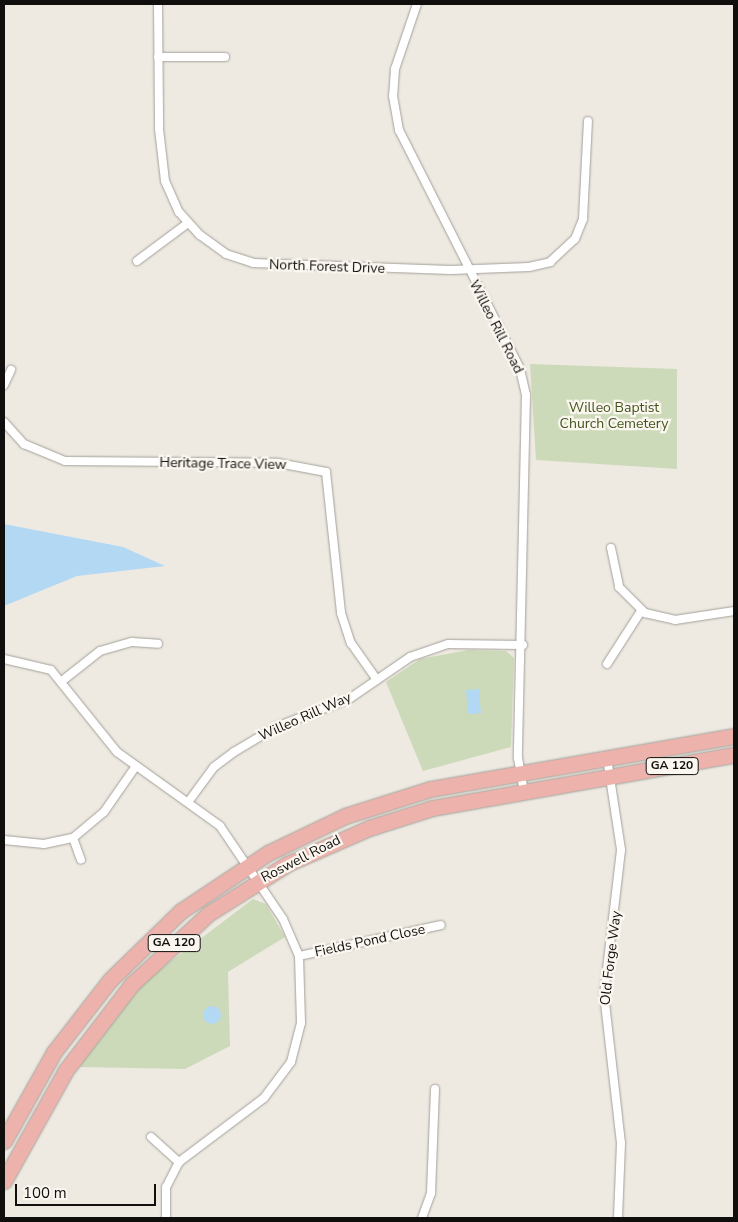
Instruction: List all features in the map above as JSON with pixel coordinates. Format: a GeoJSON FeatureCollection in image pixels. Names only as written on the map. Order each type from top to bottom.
{"type":"FeatureCollection","features":[{"type":"Feature","properties":{"kind":"highway","name":"Roswell Road"},"geometry":{"type":"LineString","coordinates":[[4,1142],[54,1052],[110,980],[181,911],[249,864],[308,832],[376,804],[521,772],[734,736]]}},
{"type":"Feature","properties":{"kind":"highway","name":"Roswell Road"},"geometry":{"type":"LineString","coordinates":[[4,1181],[66,1070],[110,1007],[182,936],[259,880],[319,848],[399,817],[524,791],[734,756]]}},
{"type":"Feature","properties":{"kind":"street","name":"North Forest Drive"},"geometry":{"type":"LineString","coordinates":[[158,4],[162,167],[171,197],[188,223],[226,254],[266,266],[466,270],[539,266],[558,257],[570,245],[586,206],[588,121]]}},
{"type":"Feature","properties":{"kind":"street","name":"Willeo Rill Road"},"geometry":{"type":"LineString","coordinates":[[417,4],[394,69],[396,120],[410,158],[466,270],[520,369],[526,395],[521,772],[524,791]]}},
{"type":"Feature","properties":{"kind":"street"},"geometry":{"type":"LineString","coordinates":[[158,57],[225,57]]}},
{"type":"Feature","properties":{"kind":"street"},"geometry":{"type":"LineString","coordinates":[[137,261],[188,223]]}},
{"type":"Feature","properties":{"kind":"street"},"geometry":{"type":"LineString","coordinates":[[4,385],[12,370]]}},
{"type":"Feature","properties":{"kind":"street","name":"Heritage Trace View"},"geometry":{"type":"LineString","coordinates":[[4,422],[24,444],[65,461],[278,463],[326,472],[341,613],[351,643],[377,680]]}},
{"type":"Feature","properties":{"kind":"street"},"geometry":{"type":"LineString","coordinates":[[611,548],[619,587],[641,611],[675,620],[734,611]]}},
{"type":"Feature","properties":{"kind":"street"},"geometry":{"type":"LineString","coordinates":[[608,664],[641,611]]}},
{"type":"Feature","properties":{"kind":"street"},"geometry":{"type":"LineString","coordinates":[[62,680],[100,651],[132,642],[158,644]]}},
{"type":"Feature","properties":{"kind":"street","name":"Willeo Rill Way"},"geometry":{"type":"LineString","coordinates":[[189,801],[214,767],[234,752],[276,727],[348,699],[410,657],[439,646],[523,646]]}},
{"type":"Feature","properties":{"kind":"street"},"geometry":{"type":"LineString","coordinates":[[4,659],[40,664],[62,680],[106,740],[136,766],[189,801],[220,826],[249,864],[283,919],[299,956],[299,1036],[284,1074],[264,1098],[179,1162],[166,1187],[166,1218]]}},
{"type":"Feature","properties":{"kind":"street","name":"Old Forge Way"},"geometry":{"type":"LineString","coordinates":[[607,758],[611,776],[621,872],[604,994],[621,1143],[618,1218]]}},
{"type":"Feature","properties":{"kind":"street"},"geometry":{"type":"LineString","coordinates":[[4,840],[44,844],[73,838],[104,812],[136,766]]}},
{"type":"Feature","properties":{"kind":"street"},"geometry":{"type":"LineString","coordinates":[[73,838],[81,860]]}},
{"type":"Feature","properties":{"kind":"street","name":"Fields Pond Close"},"geometry":{"type":"LineString","coordinates":[[299,956],[441,925]]}},
{"type":"Feature","properties":{"kind":"street"},"geometry":{"type":"LineString","coordinates":[[422,1218],[431,1193],[435,1089]]}},
{"type":"Feature","properties":{"kind":"street"},"geometry":{"type":"LineString","coordinates":[[151,1137],[179,1162]]}},
{"type":"Feature","properties":{"kind":"green space","name":"Willeo Baptist Church Cemetery"},"geometry":{"type":"Polygon","coordinates":[[[530,364],[677,369],[677,469],[536,460],[530,364]]]}},
{"type":"Feature","properties":{"kind":"green space"},"geometry":{"type":"Polygon","coordinates":[[[468,650],[506,651],[514,658],[511,747],[423,771],[386,682],[420,659],[468,650]]]}},
{"type":"Feature","properties":{"kind":"green space"},"geometry":{"type":"Polygon","coordinates":[[[253,899],[266,904],[285,937],[228,972],[230,1046],[185,1069],[79,1067],[146,980],[253,899]]]}},
{"type":"Feature","properties":{"kind":"water"},"geometry":{"type":"Polygon","coordinates":[[[4,524],[123,547],[165,566],[77,576],[4,606],[4,524]]]}},
{"type":"Feature","properties":{"kind":"water"},"geometry":{"type":"Polygon","coordinates":[[[479,689],[481,713],[468,714],[466,690],[479,689]]]}},
{"type":"Feature","properties":{"kind":"water"},"geometry":{"type":"Polygon","coordinates":[[[208,1006],[216,1006],[221,1011],[219,1022],[208,1024],[203,1019],[203,1011],[208,1006]]]}}]}
